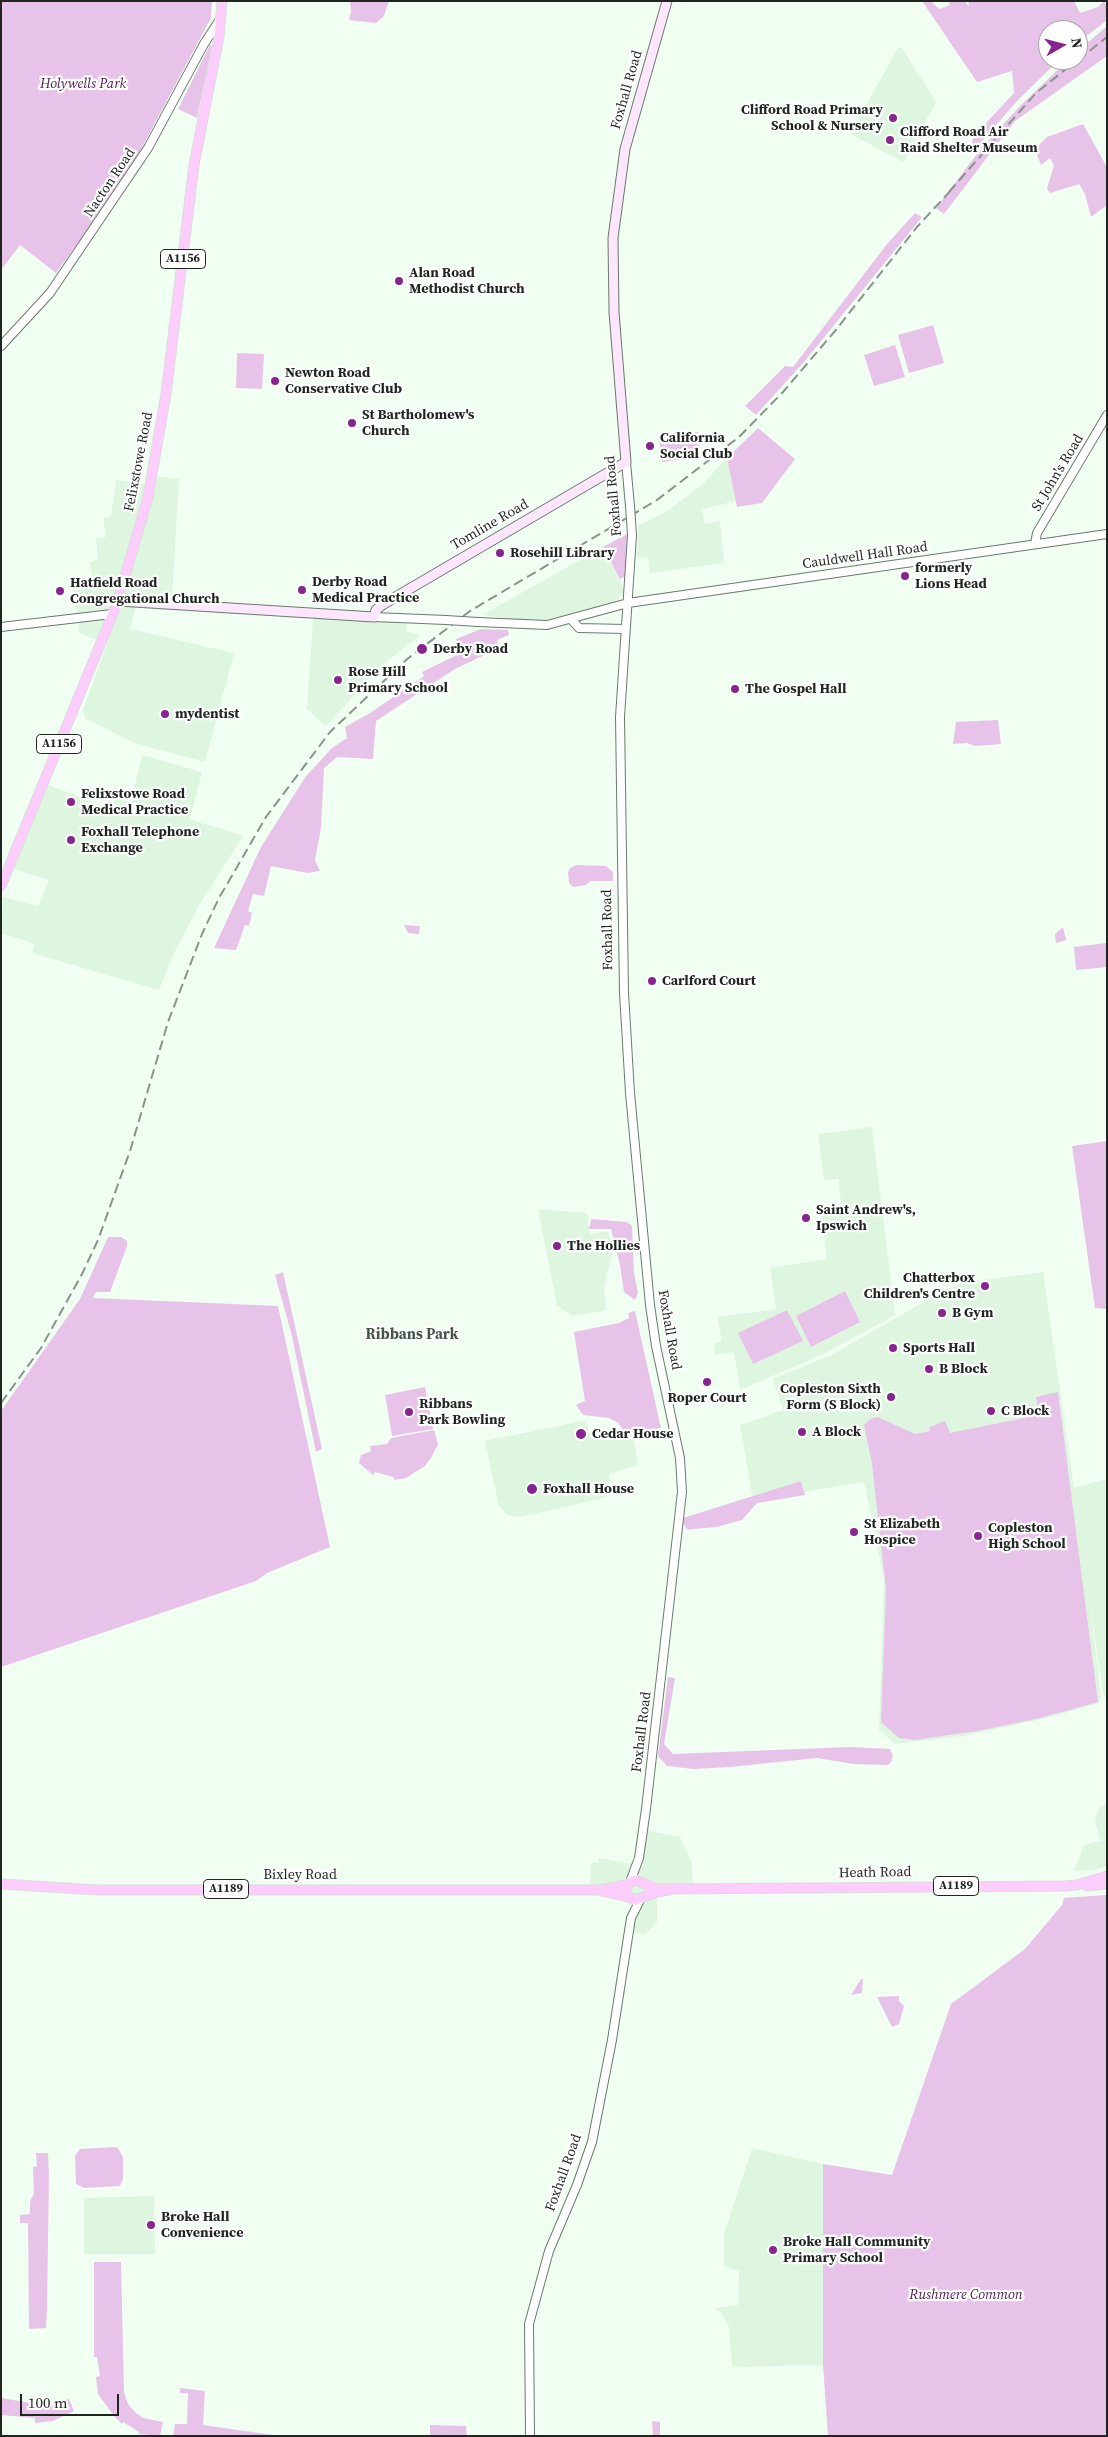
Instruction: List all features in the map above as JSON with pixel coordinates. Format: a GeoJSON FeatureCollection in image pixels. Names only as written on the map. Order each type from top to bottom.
{"type":"FeatureCollection","features":[{"type":"Feature","properties":{"kind":"main road","name":"A1156"},"geometry":{"type":"LineString","coordinates":[[219,21],[222,1]]}},
{"type":"Feature","properties":{"kind":"main road","name":"Foxhall Road"},"geometry":{"type":"LineString","coordinates":[[626,462],[614,312],[613,238],[625,149],[667,1]]}},
{"type":"Feature","properties":{"kind":"main road","name":"Felixstowe Road"},"geometry":{"type":"LineString","coordinates":[[1,886],[118,601],[148,497],[163,415],[194,166],[219,38],[219,21]]}},
{"type":"Feature","properties":{"kind":"main road","name":"Tomline Road"},"geometry":{"type":"LineString","coordinates":[[374,617],[376,610],[382,605],[626,462]]}},
{"type":"Feature","properties":{"kind":"main road"},"geometry":{"type":"LineString","coordinates":[[118,601],[374,617]]}},
{"type":"Feature","properties":{"kind":"main road","name":"Heath Road"},"geometry":{"type":"LineString","coordinates":[[1077,1885],[1107,1876]]}},
{"type":"Feature","properties":{"kind":"main road"},"geometry":{"type":"LineString","coordinates":[[636,1880],[642,1882],[646,1891],[642,1898],[635,1900],[629,1898],[626,1890],[628,1883],[636,1880]]}},
{"type":"Feature","properties":{"kind":"main road","name":"Heath Road"},"geometry":{"type":"LineString","coordinates":[[642,1882],[657,1889],[1088,1886],[1107,1884]]}},
{"type":"Feature","properties":{"kind":"main road","name":"Bixley Road"},"geometry":{"type":"LineString","coordinates":[[1,1884],[98,1890],[600,1890],[628,1883]]}},
{"type":"Feature","properties":{"kind":"main road","name":"Heath Road"},"geometry":{"type":"LineString","coordinates":[[642,1898],[674,1889]]}},
{"type":"Feature","properties":{"kind":"main road","name":"Bixley Road"},"geometry":{"type":"LineString","coordinates":[[600,1890],[629,1898]]}},
{"type":"Feature","properties":{"kind":"street","name":"Nacton Road"},"geometry":{"type":"LineString","coordinates":[[1,346],[50,293],[148,148],[204,44],[219,21]]}},
{"type":"Feature","properties":{"kind":"street","name":"St John's Road"},"geometry":{"type":"LineString","coordinates":[[1035,544],[1036,533],[1107,416]]}},
{"type":"Feature","properties":{"kind":"street","name":"Foxhall Road"},"geometry":{"type":"LineString","coordinates":[[626,462],[632,535],[620,717],[624,993],[629,1078],[650,1305],[656,1346],[680,1458],[682,1492],[663,1674],[638,1858],[628,1883]]}},
{"type":"Feature","properties":{"kind":"street","name":"Cauldwell Hall Road"},"geometry":{"type":"LineString","coordinates":[[628,603],[1107,534]]}},
{"type":"Feature","properties":{"kind":"street"},"geometry":{"type":"LineString","coordinates":[[374,617],[537,626],[571,619],[628,603]]}},
{"type":"Feature","properties":{"kind":"street"},"geometry":{"type":"LineString","coordinates":[[1,627],[112,614]]}},
{"type":"Feature","properties":{"kind":"street"},"geometry":{"type":"LineString","coordinates":[[571,619],[579,628],[626,629]]}},
{"type":"Feature","properties":{"kind":"street","name":"Foxhall Road"},"geometry":{"type":"LineString","coordinates":[[638,1858],[642,1882]]}},
{"type":"Feature","properties":{"kind":"street","name":"Foxhall Road"},"geometry":{"type":"LineString","coordinates":[[530,2436],[529,2324],[549,2251],[592,2142],[612,2040],[631,1918],[629,1898]]}},
{"type":"Feature","properties":{"kind":"street","name":"Foxhall Road"},"geometry":{"type":"LineString","coordinates":[[631,1918],[642,1898]]}},
{"type":"Feature","properties":{"kind":"shaded area","name":"Clifford Road Primary School & Nursery"},"geometry":{"type":"Polygon","coordinates":[[[898,48],[902,48],[936,102],[904,162],[850,134],[898,48]]]}},
{"type":"Feature","properties":{"kind":"shaded area"},"geometry":{"type":"Polygon","coordinates":[[[727,458],[736,501],[702,509],[705,524],[720,521],[724,563],[650,573],[648,557],[637,559],[638,526],[669,510],[702,485],[727,458]]]}},
{"type":"Feature","properties":{"kind":"shaded area"},"geometry":{"type":"Polygon","coordinates":[[[155,476],[179,479],[172,599],[138,598],[130,629],[234,653],[205,762],[134,743],[85,718],[83,710],[107,644],[79,633],[73,583],[93,580],[90,562],[98,559],[96,538],[106,537],[103,518],[111,516],[116,480],[153,485],[155,476]]]}},
{"type":"Feature","properties":{"kind":"shaded area"},"geometry":{"type":"Polygon","coordinates":[[[603,547],[620,579],[624,593],[613,603],[538,622],[482,615],[603,547]]]}},
{"type":"Feature","properties":{"kind":"shaded area","name":"Rose Hill Primary School"},"geometry":{"type":"Polygon","coordinates":[[[318,616],[406,622],[406,631],[421,635],[381,666],[326,726],[307,709],[313,620],[318,616]]]}},
{"type":"Feature","properties":{"kind":"shaded area"},"geometry":{"type":"Polygon","coordinates":[[[142,755],[202,772],[190,819],[243,836],[198,907],[174,953],[159,990],[32,953],[35,944],[1,933],[3,897],[38,906],[49,880],[12,869],[48,785],[111,809],[115,799],[131,802],[142,755]]]}},
{"type":"Feature","properties":{"kind":"shaded area"},"geometry":{"type":"Polygon","coordinates":[[[872,1127],[895,1315],[826,1353],[740,1390],[734,1352],[715,1355],[714,1343],[722,1341],[717,1317],[776,1309],[770,1268],[827,1259],[821,1213],[842,1210],[838,1179],[824,1180],[818,1134],[872,1127]]]}},
{"type":"Feature","properties":{"kind":"shaded area"},"geometry":{"type":"Polygon","coordinates":[[[538,1209],[587,1213],[590,1234],[608,1231],[613,1249],[604,1288],[606,1310],[573,1316],[557,1306],[538,1209]]]}},
{"type":"Feature","properties":{"kind":"shaded area","name":"Copleston High School"},"geometry":{"type":"Polygon","coordinates":[[[1043,1272],[1074,1488],[1107,1479],[1107,1700],[1103,1693],[1089,1597],[1101,1697],[1099,1703],[1051,1717],[964,1736],[895,1744],[879,1730],[884,1579],[864,1482],[753,1500],[740,1425],[783,1410],[773,1379],[831,1355],[943,1291],[962,1283],[1043,1272]]]}},
{"type":"Feature","properties":{"kind":"shaded area"},"geometry":{"type":"Polygon","coordinates":[[[586,1420],[590,1437],[623,1430],[633,1434],[638,1465],[609,1474],[611,1486],[605,1488],[608,1497],[515,1517],[507,1515],[499,1506],[485,1441],[586,1420]]]}},
{"type":"Feature","properties":{"kind":"shaded area"},"geometry":{"type":"Polygon","coordinates":[[[1107,1793],[1107,1866],[1095,1870],[1074,1871],[1084,1845],[1100,1841],[1095,1819],[1100,1806],[1106,1804],[1107,1793]]]}},
{"type":"Feature","properties":{"kind":"shaded area"},"geometry":{"type":"Polygon","coordinates":[[[643,1830],[680,1837],[692,1862],[693,1889],[657,1892],[657,1922],[645,1935],[629,1932],[635,1900],[590,1890],[591,1863],[598,1863],[599,1858],[637,1865],[643,1830]]]}},
{"type":"Feature","properties":{"kind":"shaded area","name":"Broke Hall Community Primary School"},"geometry":{"type":"Polygon","coordinates":[[[752,2148],[823,2164],[823,2365],[732,2367],[729,2327],[722,2314],[714,2308],[738,2305],[739,2271],[724,2266],[724,2234],[752,2148]]]}},
{"type":"Feature","properties":{"kind":"shaded area"},"geometry":{"type":"Polygon","coordinates":[[[154,2196],[155,2254],[84,2254],[84,2198],[154,2196]]]}},
{"type":"Feature","properties":{"kind":"green space","name":"Holywells Park"},"geometry":{"type":"Polygon","coordinates":[[[1,1],[212,1],[211,18],[125,179],[56,273],[20,245],[1,270],[1,1]]]}},
{"type":"Feature","properties":{"kind":"green space"},"geometry":{"type":"Polygon","coordinates":[[[350,1],[389,1],[384,16],[376,23],[349,20],[351,12],[350,1]]]}},
{"type":"Feature","properties":{"kind":"green space"},"geometry":{"type":"Polygon","coordinates":[[[922,1],[931,1],[939,9],[950,5],[948,1],[965,1],[969,7],[968,1],[1074,1],[1080,13],[1098,7],[1104,1],[1107,6],[1107,20],[1088,35],[1088,20],[1038,20],[1038,70],[1049,70],[1017,101],[976,148],[972,144],[973,137],[1014,93],[1012,71],[977,82],[922,1]]]}},
{"type":"Feature","properties":{"kind":"green space"},"geometry":{"type":"Polygon","coordinates":[[[1107,26],[1107,56],[1088,69],[1088,42],[1107,26]]]}},
{"type":"Feature","properties":{"kind":"green space"},"geometry":{"type":"Polygon","coordinates":[[[210,45],[212,46],[197,118],[178,109],[210,45]]]}},
{"type":"Feature","properties":{"kind":"green space"},"geometry":{"type":"Polygon","coordinates":[[[1058,70],[1087,70],[1015,121],[944,214],[936,208],[980,150],[1020,106],[1058,70]]]}},
{"type":"Feature","properties":{"kind":"green space"},"geometry":{"type":"Polygon","coordinates":[[[1083,124],[1107,167],[1107,205],[1091,217],[1085,194],[1079,184],[1050,193],[1047,188],[1054,166],[1050,158],[1041,165],[1035,149],[1047,137],[1083,124]]]}},
{"type":"Feature","properties":{"kind":"green space"},"geometry":{"type":"Polygon","coordinates":[[[915,213],[922,217],[804,362],[756,415],[745,406],[785,366],[793,367],[887,244],[915,213]]]}},
{"type":"Feature","properties":{"kind":"green space"},"geometry":{"type":"Polygon","coordinates":[[[933,325],[944,363],[909,373],[898,335],[933,325]]]}},
{"type":"Feature","properties":{"kind":"green space"},"geometry":{"type":"Polygon","coordinates":[[[895,345],[905,377],[874,386],[864,355],[895,345]]]}},
{"type":"Feature","properties":{"kind":"green space"},"geometry":{"type":"Polygon","coordinates":[[[237,353],[264,354],[262,389],[236,388],[237,353]]]}},
{"type":"Feature","properties":{"kind":"green space"},"geometry":{"type":"Polygon","coordinates":[[[758,428],[795,459],[762,503],[737,507],[727,458],[758,428]]]}},
{"type":"Feature","properties":{"kind":"green space"},"geometry":{"type":"Polygon","coordinates":[[[698,432],[701,457],[662,462],[659,437],[698,432]]]}},
{"type":"Feature","properties":{"kind":"green space"},"geometry":{"type":"Polygon","coordinates":[[[627,534],[626,576],[620,579],[603,547],[627,534]]]}},
{"type":"Feature","properties":{"kind":"green space"},"geometry":{"type":"Polygon","coordinates":[[[481,629],[508,630],[509,635],[497,640],[499,648],[455,669],[376,721],[373,759],[337,757],[324,768],[321,828],[315,860],[320,871],[307,873],[271,866],[264,896],[253,894],[248,911],[252,913],[249,926],[245,925],[236,950],[214,948],[261,847],[306,776],[332,748],[347,738],[345,727],[370,713],[424,676],[422,672],[461,653],[456,639],[481,629]]]}},
{"type":"Feature","properties":{"kind":"green space"},"geometry":{"type":"Polygon","coordinates":[[[998,720],[1001,744],[975,746],[967,743],[953,744],[956,722],[998,720]]]}},
{"type":"Feature","properties":{"kind":"green space"},"geometry":{"type":"Polygon","coordinates":[[[576,865],[606,866],[613,872],[613,881],[590,881],[586,885],[573,887],[569,883],[568,872],[570,868],[576,865]]]}},
{"type":"Feature","properties":{"kind":"green space"},"geometry":{"type":"Polygon","coordinates":[[[404,925],[420,926],[419,934],[408,933],[404,925]]]}},
{"type":"Feature","properties":{"kind":"green space"},"geometry":{"type":"Polygon","coordinates":[[[1063,927],[1066,940],[1056,943],[1055,934],[1063,927]]]}},
{"type":"Feature","properties":{"kind":"green space"},"geometry":{"type":"Polygon","coordinates":[[[1107,943],[1107,967],[1076,970],[1074,947],[1107,943]]]}},
{"type":"Feature","properties":{"kind":"green space"},"geometry":{"type":"Polygon","coordinates":[[[1107,1141],[1107,1309],[1095,1308],[1072,1146],[1107,1141]]]}},
{"type":"Feature","properties":{"kind":"green space"},"geometry":{"type":"Polygon","coordinates":[[[591,1219],[627,1222],[632,1226],[634,1273],[638,1293],[635,1300],[624,1292],[620,1265],[611,1229],[589,1229],[591,1219]]]}},
{"type":"Feature","properties":{"kind":"green space"},"geometry":{"type":"Polygon","coordinates":[[[108,1237],[121,1237],[127,1241],[127,1246],[110,1292],[96,1292],[93,1298],[278,1306],[330,1547],[267,1573],[256,1581],[1,1667],[1,1411],[80,1299],[108,1237]]]}},
{"type":"Feature","properties":{"kind":"green space"},"geometry":{"type":"Polygon","coordinates":[[[283,1272],[322,1449],[316,1452],[291,1332],[275,1275],[283,1272]]]}},
{"type":"Feature","properties":{"kind":"green space"},"geometry":{"type":"Polygon","coordinates":[[[845,1291],[860,1322],[811,1347],[796,1316],[845,1291]]]}},
{"type":"Feature","properties":{"kind":"green space"},"geometry":{"type":"Polygon","coordinates":[[[787,1310],[803,1341],[753,1364],[738,1333],[787,1310]]]}},
{"type":"Feature","properties":{"kind":"green space"},"geometry":{"type":"Polygon","coordinates":[[[635,1311],[661,1428],[640,1434],[623,1430],[618,1423],[609,1418],[583,1415],[576,1405],[585,1401],[574,1332],[619,1323],[629,1318],[628,1313],[635,1311]]]}},
{"type":"Feature","properties":{"kind":"green space","name":"Ribbans Park Bowling"},"geometry":{"type":"Polygon","coordinates":[[[425,1387],[433,1429],[392,1436],[385,1395],[425,1387]]]}},
{"type":"Feature","properties":{"kind":"green space"},"geometry":{"type":"Polygon","coordinates":[[[1058,1392],[1098,1702],[1040,1718],[978,1731],[914,1740],[899,1738],[881,1722],[886,1590],[872,1464],[864,1425],[870,1419],[878,1417],[915,1434],[930,1431],[930,1427],[945,1421],[950,1433],[1039,1415],[1036,1397],[1058,1392]]]}},
{"type":"Feature","properties":{"kind":"green space"},"geometry":{"type":"Polygon","coordinates":[[[434,1430],[438,1444],[431,1458],[425,1466],[406,1478],[395,1480],[393,1477],[375,1472],[373,1475],[359,1463],[361,1455],[371,1451],[370,1446],[387,1444],[391,1438],[434,1430]]]}},
{"type":"Feature","properties":{"kind":"green space"},"geometry":{"type":"Polygon","coordinates":[[[801,1481],[805,1495],[757,1503],[742,1520],[717,1527],[688,1530],[683,1524],[683,1518],[801,1481]]]}},
{"type":"Feature","properties":{"kind":"green space"},"geometry":{"type":"Polygon","coordinates":[[[668,1677],[675,1678],[664,1744],[673,1754],[850,1747],[890,1749],[893,1756],[891,1762],[888,1765],[853,1764],[817,1758],[693,1769],[667,1766],[658,1756],[668,1677]]]}},
{"type":"Feature","properties":{"kind":"green space","name":"Rushmere Common"},"geometry":{"type":"Polygon","coordinates":[[[1107,1895],[1107,2436],[828,2436],[823,2365],[823,2164],[892,2175],[951,2004],[1025,1949],[1062,1905],[1064,1898],[1107,1895]]]}},
{"type":"Feature","properties":{"kind":"green space"},"geometry":{"type":"Polygon","coordinates":[[[861,1979],[863,1979],[862,1993],[851,1995],[861,1979]]]}},
{"type":"Feature","properties":{"kind":"green space"},"geometry":{"type":"Polygon","coordinates":[[[899,1996],[899,2001],[904,2006],[899,2024],[892,2027],[877,1997],[899,1996]]]}},
{"type":"Feature","properties":{"kind":"green space"},"geometry":{"type":"Polygon","coordinates":[[[118,2148],[123,2157],[123,2179],[120,2186],[84,2188],[76,2184],[75,2156],[80,2149],[118,2148]]]}},
{"type":"Feature","properties":{"kind":"green space"},"geometry":{"type":"Polygon","coordinates":[[[36,2153],[48,2153],[47,2309],[46,2328],[29,2329],[28,2223],[20,2223],[20,2215],[30,2214],[30,2202],[34,2193],[33,2167],[37,2166],[36,2153]]]}},
{"type":"Feature","properties":{"kind":"green space"},"geometry":{"type":"Polygon","coordinates":[[[94,2262],[121,2262],[124,2392],[128,2404],[136,2413],[143,2418],[163,2422],[160,2436],[138,2434],[139,2432],[123,2422],[122,2424],[98,2394],[96,2377],[100,2376],[97,2357],[94,2357],[94,2262]]]}},
{"type":"Feature","properties":{"kind":"green space"},"geometry":{"type":"Polygon","coordinates":[[[180,2388],[205,2391],[203,2425],[280,2436],[173,2436],[175,2424],[187,2424],[188,2393],[180,2393],[180,2388]]]}},
{"type":"Feature","properties":{"kind":"green space"},"geometry":{"type":"Polygon","coordinates":[[[1,2398],[49,2406],[69,2399],[74,2411],[53,2421],[35,2423],[35,2418],[1,2415],[1,2398]]]}},
{"type":"Feature","properties":{"kind":"green space"},"geometry":{"type":"Polygon","coordinates":[[[652,2421],[660,2422],[660,2436],[653,2436],[652,2421]]]}},
{"type":"Feature","properties":{"kind":"green space"},"geometry":{"type":"Polygon","coordinates":[[[430,2425],[466,2426],[467,2436],[430,2436],[430,2425]]]}},
{"type":"Feature","properties":{"kind":"railway"},"geometry":{"type":"LineString","coordinates":[[1088,52],[1107,37]]}},
{"type":"Feature","properties":{"kind":"railway"},"geometry":{"type":"LineString","coordinates":[[949,192],[1035,94],[1065,70]]}},
{"type":"Feature","properties":{"kind":"railway"},"geometry":{"type":"LineString","coordinates":[[1,1403],[41,1348],[82,1274],[98,1240],[130,1151],[168,1022],[202,934],[219,898],[266,817],[330,732],[406,660],[470,611],[657,500],[739,437],[783,392],[835,331],[917,227],[953,188]]}},
{"type":"Feature","properties":{"kind":"place","name":"Clifford Road Primary School & Nursery"},"geometry":{"type":"Point","coordinates":[893,118]}},
{"type":"Feature","properties":{"kind":"place","name":"Clifford Road Air Raid Shelter Museum"},"geometry":{"type":"Point","coordinates":[890,140]}},
{"type":"Feature","properties":{"kind":"place","name":"Alan Road Methodist Church"},"geometry":{"type":"Point","coordinates":[399,281]}},
{"type":"Feature","properties":{"kind":"place","name":"Newton Road Conservative Club"},"geometry":{"type":"Point","coordinates":[275,381]}},
{"type":"Feature","properties":{"kind":"place","name":"St Bartholomew's Church"},"geometry":{"type":"Point","coordinates":[352,423]}},
{"type":"Feature","properties":{"kind":"place","name":"California Social Club"},"geometry":{"type":"Point","coordinates":[650,446]}},
{"type":"Feature","properties":{"kind":"place","name":"Rosehill Library"},"geometry":{"type":"Point","coordinates":[500,553]}},
{"type":"Feature","properties":{"kind":"place","name":"formerly Lions Head"},"geometry":{"type":"Point","coordinates":[905,576]}},
{"type":"Feature","properties":{"kind":"place","name":"Derby Road Medical Practice"},"geometry":{"type":"Point","coordinates":[302,590]}},
{"type":"Feature","properties":{"kind":"place","name":"Hatfield Road Congregational Church"},"geometry":{"type":"Point","coordinates":[60,591]}},
{"type":"Feature","properties":{"kind":"place","name":"Derby Road"},"geometry":{"type":"Point","coordinates":[422,649]}},
{"type":"Feature","properties":{"kind":"place","name":"Rose Hill Primary School"},"geometry":{"type":"Point","coordinates":[338,680]}},
{"type":"Feature","properties":{"kind":"place","name":"The Gospel Hall"},"geometry":{"type":"Point","coordinates":[735,689]}},
{"type":"Feature","properties":{"kind":"place","name":"mydentist"},"geometry":{"type":"Point","coordinates":[165,714]}},
{"type":"Feature","properties":{"kind":"place","name":"Felixstowe Road Medical Practice"},"geometry":{"type":"Point","coordinates":[71,802]}},
{"type":"Feature","properties":{"kind":"place","name":"Foxhall Telephone Exchange"},"geometry":{"type":"Point","coordinates":[71,840]}},
{"type":"Feature","properties":{"kind":"place","name":"Carlford Court"},"geometry":{"type":"Point","coordinates":[652,981]}},
{"type":"Feature","properties":{"kind":"place","name":"Saint Andrew's, Ipswich"},"geometry":{"type":"Point","coordinates":[806,1218]}},
{"type":"Feature","properties":{"kind":"place","name":"The Hollies"},"geometry":{"type":"Point","coordinates":[557,1246]}},
{"type":"Feature","properties":{"kind":"place","name":"Chatterbox Children's Centre"},"geometry":{"type":"Point","coordinates":[985,1286]}},
{"type":"Feature","properties":{"kind":"place","name":"B Gym"},"geometry":{"type":"Point","coordinates":[942,1313]}},
{"type":"Feature","properties":{"kind":"place","name":"Sports Hall"},"geometry":{"type":"Point","coordinates":[893,1348]}},
{"type":"Feature","properties":{"kind":"place","name":"B Block"},"geometry":{"type":"Point","coordinates":[929,1369]}},
{"type":"Feature","properties":{"kind":"place","name":"Roper Court"},"geometry":{"type":"Point","coordinates":[707,1382]}},
{"type":"Feature","properties":{"kind":"place","name":"Copleston Sixth Form (S Block)"},"geometry":{"type":"Point","coordinates":[891,1397]}},
{"type":"Feature","properties":{"kind":"place","name":"C Block"},"geometry":{"type":"Point","coordinates":[991,1411]}},
{"type":"Feature","properties":{"kind":"place","name":"Ribbans Park Bowling"},"geometry":{"type":"Point","coordinates":[409,1412]}},
{"type":"Feature","properties":{"kind":"place","name":"A Block"},"geometry":{"type":"Point","coordinates":[802,1432]}},
{"type":"Feature","properties":{"kind":"place","name":"Cedar House"},"geometry":{"type":"Point","coordinates":[581,1434]}},
{"type":"Feature","properties":{"kind":"place","name":"Foxhall House"},"geometry":{"type":"Point","coordinates":[532,1489]}},
{"type":"Feature","properties":{"kind":"place","name":"St Elizabeth Hospice"},"geometry":{"type":"Point","coordinates":[854,1532]}},
{"type":"Feature","properties":{"kind":"place","name":"Copleston High School"},"geometry":{"type":"Point","coordinates":[978,1536]}},
{"type":"Feature","properties":{"kind":"place","name":"Broke Hall Convenience"},"geometry":{"type":"Point","coordinates":[151,2225]}},
{"type":"Feature","properties":{"kind":"place","name":"Broke Hall Community Primary School"},"geometry":{"type":"Point","coordinates":[773,2250]}},
{"type":"Feature","properties":{"kind":"district","name":"Ribbans Park"},"geometry":{"type":"Point","coordinates":[412,1335]}}]}
